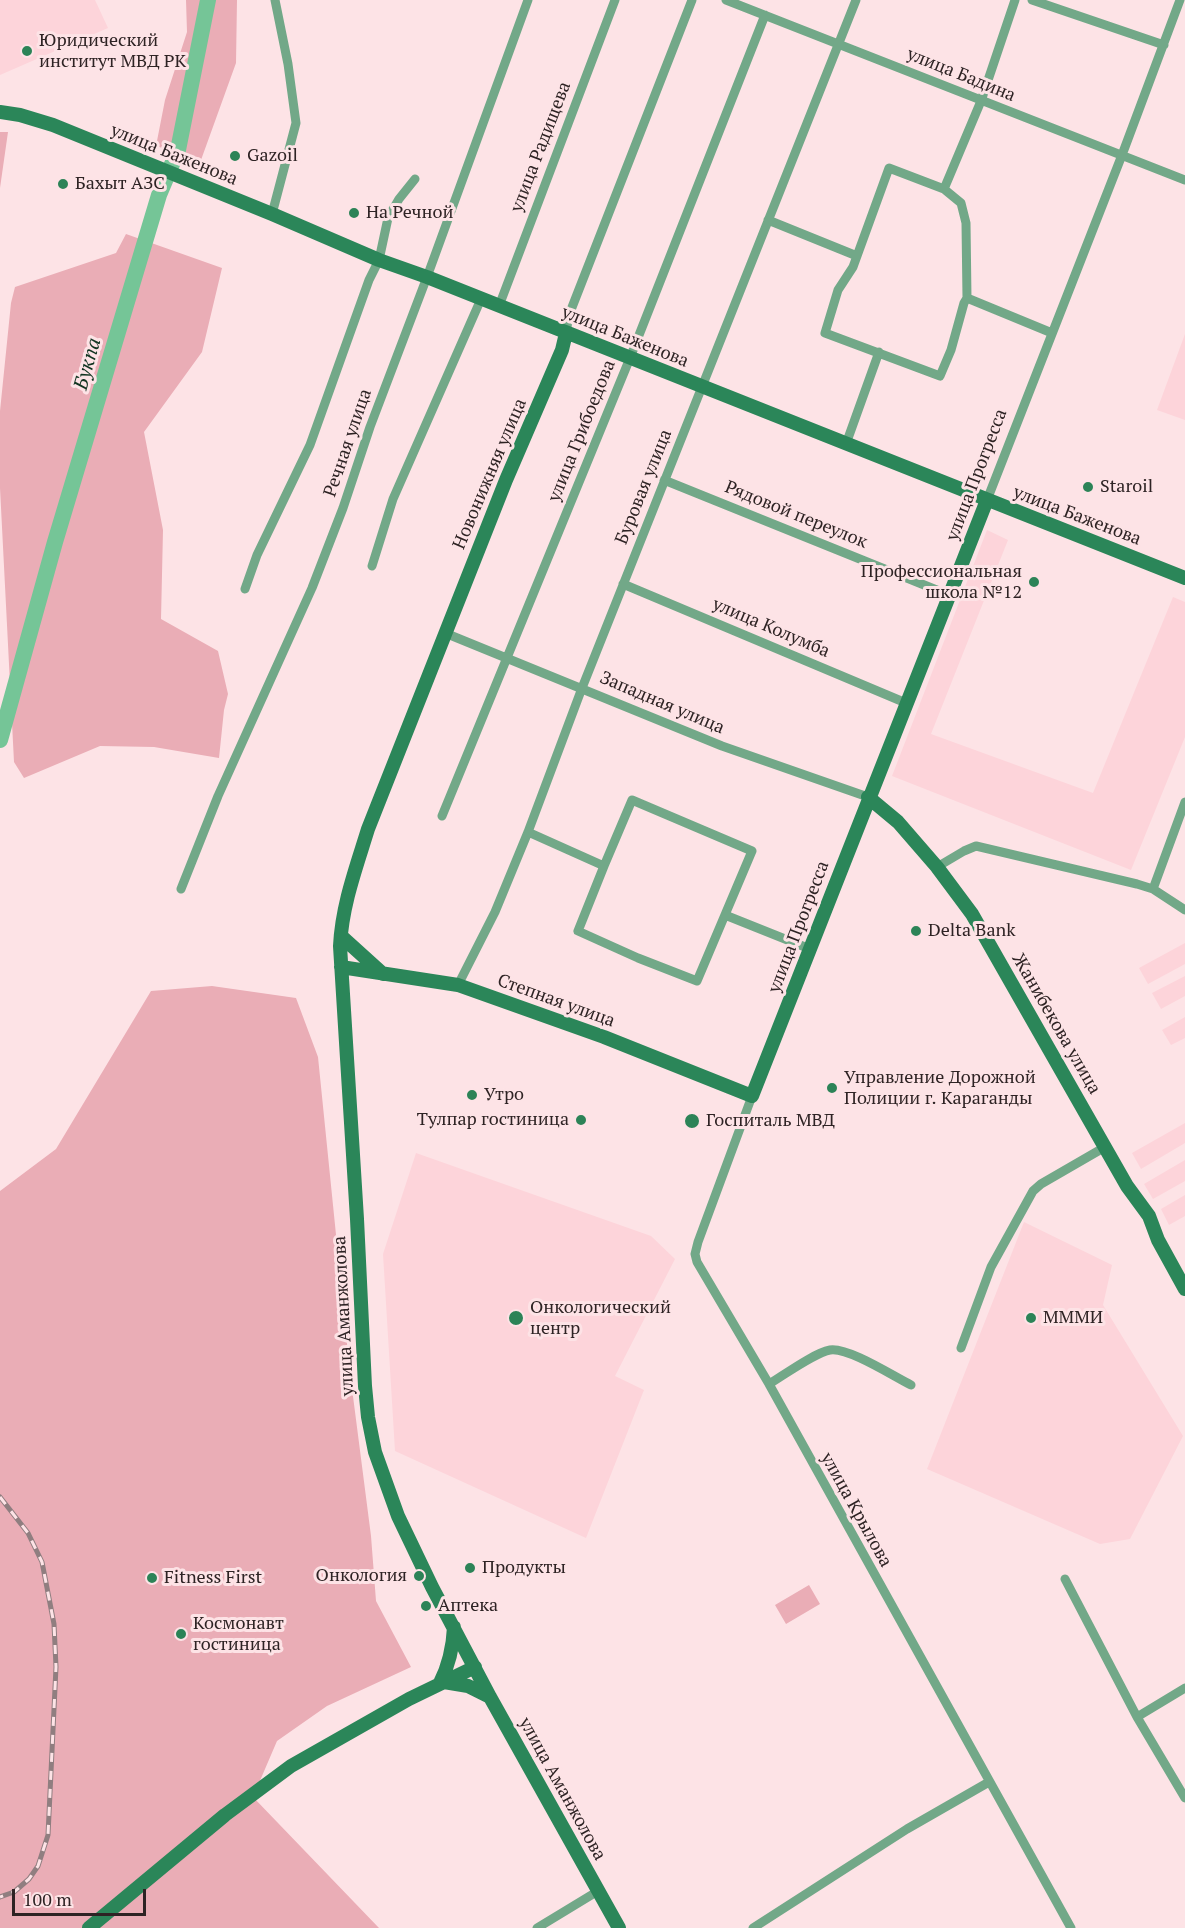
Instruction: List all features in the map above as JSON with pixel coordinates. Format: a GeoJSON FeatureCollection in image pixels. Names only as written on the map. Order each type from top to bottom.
{"type":"FeatureCollection","features":[{"type":"Feature","properties":{"kind":"main road","name":"улица Баженова"},"geometry":{"type":"LineString","coordinates":[[0,112],[20,115],[53,125],[379,260],[481,298],[1185,578]]}},
{"type":"Feature","properties":{"kind":"main road","name":"Новонижняя улица"},"geometry":{"type":"LineString","coordinates":[[342,967],[342,916],[368,829],[506,480],[562,350],[566,333]]}},
{"type":"Feature","properties":{"kind":"main road","name":"улица Прогресса"},"geometry":{"type":"LineString","coordinates":[[752,1096],[987,500]]}},
{"type":"Feature","properties":{"kind":"main road","name":"Жанибекова улица"},"geometry":{"type":"LineString","coordinates":[[868,797],[898,822],[937,867],[972,914],[1127,1186],[1149,1216],[1158,1240],[1185,1289]]}},
{"type":"Feature","properties":{"kind":"main road"},"geometry":{"type":"LineString","coordinates":[[341,936],[383,974]]}},
{"type":"Feature","properties":{"kind":"main road","name":"Степная улица"},"geometry":{"type":"LineString","coordinates":[[342,967],[458,985],[603,1037],[752,1096]]}},
{"type":"Feature","properties":{"kind":"main road","name":"улица Аманжолова"},"geometry":{"type":"LineString","coordinates":[[342,967],[365,1386],[371,1436],[398,1516],[490,1697],[619,1928]]}},
{"type":"Feature","properties":{"kind":"main road"},"geometry":{"type":"LineString","coordinates":[[442,1683],[453,1645],[454,1627]]}},
{"type":"Feature","properties":{"kind":"main road"},"geometry":{"type":"LineString","coordinates":[[89,1928],[225,1815],[291,1766],[409,1699],[475,1666]]}},
{"type":"Feature","properties":{"kind":"main road"},"geometry":{"type":"LineString","coordinates":[[442,1683],[468,1686],[490,1697]]}},
{"type":"Feature","properties":{"kind":"street"},"geometry":{"type":"LineString","coordinates":[[272,214],[296,123],[288,64],[275,0]]}},
{"type":"Feature","properties":{"kind":"street","name":"Речная улица"},"geometry":{"type":"LineString","coordinates":[[181,889],[218,796],[312,588],[528,0]]}},
{"type":"Feature","properties":{"kind":"street","name":"улица Радищева"},"geometry":{"type":"LineString","coordinates":[[499,306],[615,0]]}},
{"type":"Feature","properties":{"kind":"street","name":"Новонижняя улица"},"geometry":{"type":"LineString","coordinates":[[566,333],[569,315],[692,0]]}},
{"type":"Feature","properties":{"kind":"street","name":"улица Бадина"},"geometry":{"type":"LineString","coordinates":[[726,0],[1185,180]]}},
{"type":"Feature","properties":{"kind":"street","name":"Буровая улица"},"geometry":{"type":"LineString","coordinates":[[458,985],[495,912],[528,832],[664,480],[856,0]]}},
{"type":"Feature","properties":{"kind":"street"},"geometry":{"type":"LineString","coordinates":[[944,189],[981,101],[1015,0]]}},
{"type":"Feature","properties":{"kind":"street"},"geometry":{"type":"LineString","coordinates":[[1032,0],[1164,45]]}},
{"type":"Feature","properties":{"kind":"street","name":"улица Прогресса"},"geometry":{"type":"LineString","coordinates":[[987,500],[1180,0]]}},
{"type":"Feature","properties":{"kind":"street","name":"улица Грибоедова"},"geometry":{"type":"LineString","coordinates":[[442,816],[630,358],[765,15]]}},
{"type":"Feature","properties":{"kind":"street"},"geometry":{"type":"LineString","coordinates":[[889,168],[944,189],[961,204],[966,223],[967,298],[951,350],[940,376],[825,333],[838,290],[853,267],[857,256],[889,168]]}},
{"type":"Feature","properties":{"kind":"street"},"geometry":{"type":"LineString","coordinates":[[245,590],[257,555],[310,445],[369,280],[379,260],[388,218],[415,179]]}},
{"type":"Feature","properties":{"kind":"street"},"geometry":{"type":"LineString","coordinates":[[768,220],[857,256]]}},
{"type":"Feature","properties":{"kind":"street"},"geometry":{"type":"LineString","coordinates":[[372,566],[393,499],[481,298]]}},
{"type":"Feature","properties":{"kind":"street"},"geometry":{"type":"LineString","coordinates":[[967,298],[1052,333]]}},
{"type":"Feature","properties":{"kind":"street"},"geometry":{"type":"LineString","coordinates":[[846,444],[879,352]]}},
{"type":"Feature","properties":{"kind":"street","name":"Рядовой переулок"},"geometry":{"type":"LineString","coordinates":[[664,480],[949,595]]}},
{"type":"Feature","properties":{"kind":"street","name":"улица Колумба"},"geometry":{"type":"LineString","coordinates":[[623,584],[906,703]]}},
{"type":"Feature","properties":{"kind":"street","name":"Западная улица"},"geometry":{"type":"LineString","coordinates":[[445,633],[722,746],[868,797]]}},
{"type":"Feature","properties":{"kind":"street"},"geometry":{"type":"LineString","coordinates":[[632,800],[752,851],[697,981],[578,931],[604,866],[632,800]]}},
{"type":"Feature","properties":{"kind":"street"},"geometry":{"type":"LineString","coordinates":[[1153,890],[1185,802]]}},
{"type":"Feature","properties":{"kind":"street"},"geometry":{"type":"LineString","coordinates":[[528,832],[604,866]]}},
{"type":"Feature","properties":{"kind":"street"},"geometry":{"type":"LineString","coordinates":[[937,867],[964,850],[976,846],[1077,869],[1153,890],[1185,910]]}},
{"type":"Feature","properties":{"kind":"street"},"geometry":{"type":"LineString","coordinates":[[725,915],[810,949]]}},
{"type":"Feature","properties":{"kind":"street","name":"улица Крылова"},"geometry":{"type":"LineString","coordinates":[[752,1096],[695,1254],[700,1269],[769,1384],[1071,1928]]}},
{"type":"Feature","properties":{"kind":"street"},"geometry":{"type":"LineString","coordinates":[[961,1348],[991,1267],[1033,1191],[1041,1184],[1106,1147]]}},
{"type":"Feature","properties":{"kind":"street"},"geometry":{"type":"LineString","coordinates":[[769,1384],[822,1352],[835,1349],[847,1351],[911,1385]]}},
{"type":"Feature","properties":{"kind":"street"},"geometry":{"type":"LineString","coordinates":[[1065,1579],[1137,1717],[1185,1798]]}},
{"type":"Feature","properties":{"kind":"street"},"geometry":{"type":"LineString","coordinates":[[1137,1717],[1185,1688]]}},
{"type":"Feature","properties":{"kind":"street"},"geometry":{"type":"LineString","coordinates":[[753,1928],[907,1828],[989,1782]]}},
{"type":"Feature","properties":{"kind":"street"},"geometry":{"type":"LineString","coordinates":[[537,1928],[598,1891]]}},
{"type":"Feature","properties":{"kind":"shaded area","name":"Юридический институт МВД РК"},"geometry":{"type":"Polygon","coordinates":[[[0,0],[95,0],[108,28],[0,75],[0,0]]]}},
{"type":"Feature","properties":{"kind":"shaded area"},"geometry":{"type":"Polygon","coordinates":[[[186,0],[237,0],[236,63],[201,160],[156,146],[165,100],[187,32],[186,0]]]}},
{"type":"Feature","properties":{"kind":"shaded area"},"geometry":{"type":"Polygon","coordinates":[[[0,132],[8,132],[0,188],[0,132]]]}},
{"type":"Feature","properties":{"kind":"shaded area"},"geometry":{"type":"Polygon","coordinates":[[[126,234],[222,268],[202,352],[144,432],[163,530],[161,619],[218,651],[228,694],[219,758],[154,747],[100,746],[24,778],[14,762],[0,488],[0,411],[11,303],[15,287],[116,253],[126,234]]]}},
{"type":"Feature","properties":{"kind":"shaded area"},"geometry":{"type":"Polygon","coordinates":[[[1185,334],[1185,420],[1157,410],[1185,334]]]}},
{"type":"Feature","properties":{"kind":"shaded area"},"geometry":{"type":"Polygon","coordinates":[[[987,530],[1008,540],[931,734],[1093,793],[1173,597],[1185,602],[1185,737],[1131,870],[892,776],[987,530]]]}},
{"type":"Feature","properties":{"kind":"shaded area"},"geometry":{"type":"Polygon","coordinates":[[[1185,943],[1185,964],[1148,984],[1139,968],[1185,943]]]}},
{"type":"Feature","properties":{"kind":"shaded area"},"geometry":{"type":"Polygon","coordinates":[[[1185,976],[1185,996],[1161,1009],[1152,993],[1185,976]]]}},
{"type":"Feature","properties":{"kind":"shaded area"},"geometry":{"type":"Polygon","coordinates":[[[212,986],[296,998],[318,1057],[350,1373],[371,1536],[376,1601],[411,1667],[327,1706],[277,1741],[253,1797],[379,1928],[0,1928],[0,1191],[56,1149],[151,991],[212,986]]]}},
{"type":"Feature","properties":{"kind":"shaded area"},"geometry":{"type":"Polygon","coordinates":[[[1185,1017],[1185,1038],[1171,1045],[1162,1030],[1185,1017]]]}},
{"type":"Feature","properties":{"kind":"shaded area"},"geometry":{"type":"Polygon","coordinates":[[[1185,1123],[1185,1143],[1141,1169],[1132,1153],[1185,1123]]]}},
{"type":"Feature","properties":{"kind":"shaded area","name":"Онкологический центр"},"geometry":{"type":"Polygon","coordinates":[[[416,1153],[651,1236],[675,1259],[615,1376],[644,1390],[586,1538],[395,1451],[383,1254],[416,1153]]]}},
{"type":"Feature","properties":{"kind":"shaded area"},"geometry":{"type":"Polygon","coordinates":[[[1185,1160],[1185,1181],[1153,1199],[1144,1184],[1185,1160]]]}},
{"type":"Feature","properties":{"kind":"shaded area"},"geometry":{"type":"Polygon","coordinates":[[[1185,1195],[1185,1216],[1169,1225],[1161,1209],[1185,1195]]]}},
{"type":"Feature","properties":{"kind":"shaded area"},"geometry":{"type":"Polygon","coordinates":[[[1024,1222],[1112,1265],[1103,1305],[1183,1436],[1130,1539],[1100,1544],[927,1469],[1024,1222]]]}},
{"type":"Feature","properties":{"kind":"shaded area"},"geometry":{"type":"Polygon","coordinates":[[[809,1585],[820,1604],[786,1624],[775,1605],[809,1585]]]}},
{"type":"Feature","properties":{"kind":"waterway","name":"Букпа"},"geometry":{"type":"LineString","coordinates":[[0,740],[55,542],[159,195],[178,150],[208,0]]}},
{"type":"Feature","properties":{"kind":"railway"},"geometry":{"type":"LineString","coordinates":[[0,1497],[28,1533],[42,1562],[54,1624],[56,1667],[48,1835],[38,1866],[29,1879],[14,1892],[0,1897]]}},
{"type":"Feature","properties":{"kind":"place","name":"Юридический институт МВД РК"},"geometry":{"type":"Point","coordinates":[27,51]}},
{"type":"Feature","properties":{"kind":"place","name":"Gazoil"},"geometry":{"type":"Point","coordinates":[235,156]}},
{"type":"Feature","properties":{"kind":"place","name":"Бахыт АЗС"},"geometry":{"type":"Point","coordinates":[63,184]}},
{"type":"Feature","properties":{"kind":"place","name":"На Речной"},"geometry":{"type":"Point","coordinates":[354,213]}},
{"type":"Feature","properties":{"kind":"place","name":"Staroil"},"geometry":{"type":"Point","coordinates":[1088,487]}},
{"type":"Feature","properties":{"kind":"place","name":"Профессиональная школа №12"},"geometry":{"type":"Point","coordinates":[1034,582]}},
{"type":"Feature","properties":{"kind":"place","name":"Delta Bank"},"geometry":{"type":"Point","coordinates":[916,931]}},
{"type":"Feature","properties":{"kind":"place","name":"Управление Дорожной Полиции г. Караганды"},"geometry":{"type":"Point","coordinates":[832,1088]}},
{"type":"Feature","properties":{"kind":"place","name":"Утро"},"geometry":{"type":"Point","coordinates":[472,1095]}},
{"type":"Feature","properties":{"kind":"place","name":"Тулпар гостиница"},"geometry":{"type":"Point","coordinates":[581,1120]}},
{"type":"Feature","properties":{"kind":"place","name":"Госпиталь МВД"},"geometry":{"type":"Point","coordinates":[692,1121]}},
{"type":"Feature","properties":{"kind":"place","name":"Онкологический центр"},"geometry":{"type":"Point","coordinates":[516,1318]}},
{"type":"Feature","properties":{"kind":"place","name":"МММИ"},"geometry":{"type":"Point","coordinates":[1031,1318]}},
{"type":"Feature","properties":{"kind":"place","name":"Продукты"},"geometry":{"type":"Point","coordinates":[470,1568]}},
{"type":"Feature","properties":{"kind":"place","name":"Онкология"},"geometry":{"type":"Point","coordinates":[419,1576]}},
{"type":"Feature","properties":{"kind":"place","name":"Fitness First"},"geometry":{"type":"Point","coordinates":[152,1578]}},
{"type":"Feature","properties":{"kind":"place","name":"Аптека"},"geometry":{"type":"Point","coordinates":[426,1606]}},
{"type":"Feature","properties":{"kind":"place","name":"Космонавт гостиница"},"geometry":{"type":"Point","coordinates":[181,1634]}}]}
